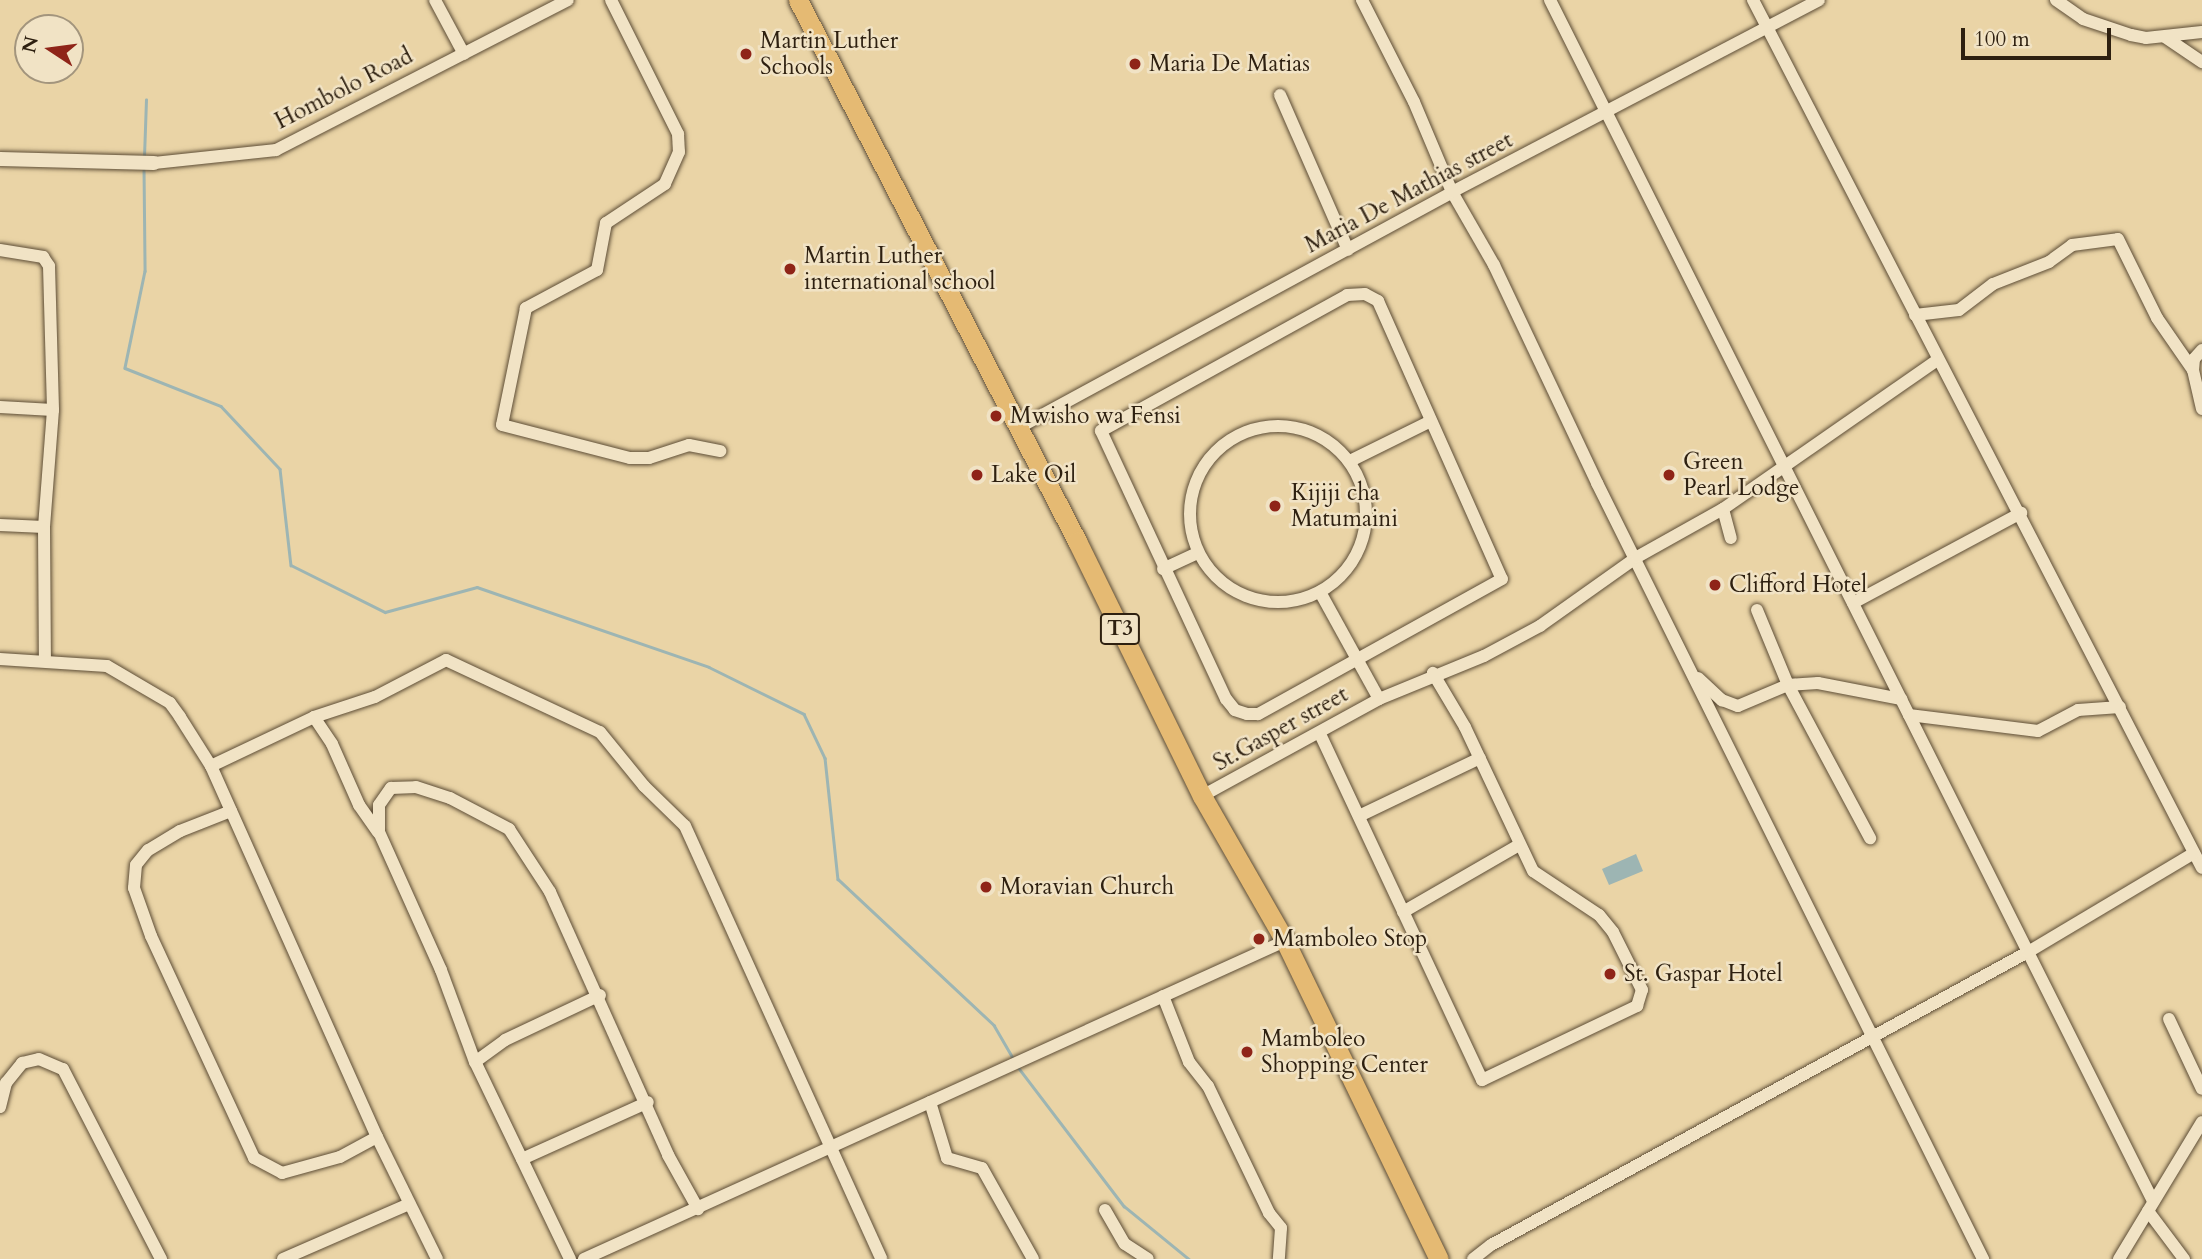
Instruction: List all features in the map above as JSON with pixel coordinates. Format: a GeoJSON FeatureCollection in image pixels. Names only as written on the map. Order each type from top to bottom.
{"type":"FeatureCollection","features":[{"type":"Feature","properties":{"kind":"highway","name":"T3"},"geometry":{"type":"LineString","coordinates":[[798,0],[1020,427],[1202,796],[1285,940],[1439,1259]]}},
{"type":"Feature","properties":{"kind":"street"},"geometry":{"type":"LineString","coordinates":[[435,0],[464,54]]}},
{"type":"Feature","properties":{"kind":"street","name":"Hombolo Road"},"geometry":{"type":"LineString","coordinates":[[0,159],[135,164],[276,150],[568,0]]}},
{"type":"Feature","properties":{"kind":"street"},"geometry":{"type":"LineString","coordinates":[[611,0],[678,134],[679,152],[664,184],[606,223],[597,270],[526,308],[502,425],[630,458],[649,458],[690,445],[720,451]]}},
{"type":"Feature","properties":{"kind":"street"},"geometry":{"type":"LineString","coordinates":[[1362,0],[1414,102],[1452,192],[1494,265],[1597,484],[1637,557],[1983,1259]]}},
{"type":"Feature","properties":{"kind":"street"},"geometry":{"type":"LineString","coordinates":[[1550,0],[1785,463],[2028,952],[2150,1205],[2184,1259]]}},
{"type":"Feature","properties":{"kind":"street"},"geometry":{"type":"LineString","coordinates":[[1753,0],[1937,360],[2021,513],[2202,868]]}},
{"type":"Feature","properties":{"kind":"street","name":"Maria De Mathias street"},"geometry":{"type":"LineString","coordinates":[[1020,427],[1452,192],[1819,0]]}},
{"type":"Feature","properties":{"kind":"street"},"geometry":{"type":"LineString","coordinates":[[2056,0],[2103,26],[2146,38],[2202,32]]}},
{"type":"Feature","properties":{"kind":"street"},"geometry":{"type":"LineString","coordinates":[[2165,37],[2202,62]]}},
{"type":"Feature","properties":{"kind":"street"},"geometry":{"type":"LineString","coordinates":[[1280,95],[1348,250]]}},
{"type":"Feature","properties":{"kind":"street"},"geometry":{"type":"LineString","coordinates":[[1915,315],[1959,310],[1993,284],[2049,262],[2071,245],[2118,239],[2157,318],[2193,370]]}},
{"type":"Feature","properties":{"kind":"street"},"geometry":{"type":"LineString","coordinates":[[0,250],[43,257],[49,266],[53,410],[44,527],[45,661]]}},
{"type":"Feature","properties":{"kind":"street"},"geometry":{"type":"LineString","coordinates":[[1364,294],[1378,301],[1502,579],[1358,656],[1258,714],[1235,710],[1163,569],[1101,431],[1215,365],[1347,295],[1364,294]]}},
{"type":"Feature","properties":{"kind":"street"},"geometry":{"type":"LineString","coordinates":[[2202,350],[2194,359],[2193,370],[2202,409]]}},
{"type":"Feature","properties":{"kind":"street","name":"St.Gasper street"},"geometry":{"type":"LineString","coordinates":[[1202,796],[1321,734],[1379,699],[1433,673],[1485,656],[1540,626],[1637,557],[1723,509],[1785,463],[1937,360]]}},
{"type":"Feature","properties":{"kind":"street"},"geometry":{"type":"LineString","coordinates":[[0,407],[53,410]]}},
{"type":"Feature","properties":{"kind":"street"},"geometry":{"type":"LineString","coordinates":[[1350,461],[1431,421]]}},
{"type":"Feature","properties":{"kind":"street"},"geometry":{"type":"LineString","coordinates":[[1266,425],[1290,425],[1333,444],[1350,461],[1363,488],[1367,518],[1360,547],[1349,565],[1320,592],[1281,603],[1251,598],[1224,584],[1198,553],[1191,530],[1192,494],[1206,462],[1223,444],[1266,425]]}},
{"type":"Feature","properties":{"kind":"street"},"geometry":{"type":"LineString","coordinates":[[1723,509],[1731,538]]}},
{"type":"Feature","properties":{"kind":"street"},"geometry":{"type":"LineString","coordinates":[[1853,603],[2021,513]]}},
{"type":"Feature","properties":{"kind":"street"},"geometry":{"type":"LineString","coordinates":[[0,525],[44,527]]}},
{"type":"Feature","properties":{"kind":"street"},"geometry":{"type":"LineString","coordinates":[[1163,569],[1198,553]]}},
{"type":"Feature","properties":{"kind":"street"},"geometry":{"type":"LineString","coordinates":[[1320,592],[1358,656],[1379,699]]}},
{"type":"Feature","properties":{"kind":"street"},"geometry":{"type":"LineString","coordinates":[[1757,610],[1788,685],[1870,838]]}},
{"type":"Feature","properties":{"kind":"street"},"geometry":{"type":"LineString","coordinates":[[0,659],[107,666],[170,704],[211,766],[377,1137],[437,1259]]}},
{"type":"Feature","properties":{"kind":"street"},"geometry":{"type":"LineString","coordinates":[[211,766],[314,717],[375,697],[446,660],[600,732],[644,786],[685,826],[881,1259]]}},
{"type":"Feature","properties":{"kind":"street"},"geometry":{"type":"LineString","coordinates":[[1321,734],[1482,1080],[1637,1006],[1642,990],[1606,922],[1538,877],[1520,845],[1480,758],[1433,673]]}},
{"type":"Feature","properties":{"kind":"street"},"geometry":{"type":"LineString","coordinates":[[1692,673],[1722,700],[1738,706],[1788,685],[1829,684],[1901,699]]}},
{"type":"Feature","properties":{"kind":"street"},"geometry":{"type":"LineString","coordinates":[[1909,715],[2038,731],[2078,710],[2120,707]]}},
{"type":"Feature","properties":{"kind":"street"},"geometry":{"type":"LineString","coordinates":[[314,717],[332,744],[359,805],[379,832],[441,970],[475,1062],[570,1259]]}},
{"type":"Feature","properties":{"kind":"street"},"geometry":{"type":"LineString","coordinates":[[1359,816],[1480,758]]}},
{"type":"Feature","properties":{"kind":"street"},"geometry":{"type":"LineString","coordinates":[[379,832],[382,797],[400,784],[450,798],[509,829],[550,892],[600,995],[648,1102],[668,1155],[698,1209]]}},
{"type":"Feature","properties":{"kind":"street"},"geometry":{"type":"LineString","coordinates":[[231,811],[180,831],[148,850],[136,865],[134,888],[151,936],[254,1158],[282,1173],[340,1157],[377,1137]]}},
{"type":"Feature","properties":{"kind":"street"},"geometry":{"type":"LineString","coordinates":[[1403,912],[1520,845]]}},
{"type":"Feature","properties":{"kind":"street"},"geometry":{"type":"LineString","coordinates":[[1473,1259],[1490,1245],[2028,952],[2194,853]]}},
{"type":"Feature","properties":{"kind":"street"},"geometry":{"type":"LineString","coordinates":[[584,1259],[831,1149],[1285,940]]}},
{"type":"Feature","properties":{"kind":"street"},"geometry":{"type":"LineString","coordinates":[[475,1062],[505,1040],[600,995]]}},
{"type":"Feature","properties":{"kind":"street"},"geometry":{"type":"LineString","coordinates":[[1163,996],[1189,1062],[1208,1086],[1281,1228],[1279,1259]]}},
{"type":"Feature","properties":{"kind":"street"},"geometry":{"type":"LineString","coordinates":[[2169,1019],[2202,1089]]}},
{"type":"Feature","properties":{"kind":"street"},"geometry":{"type":"LineString","coordinates":[[0,1107],[6,1083],[23,1063],[39,1059],[63,1069],[161,1259]]}},
{"type":"Feature","properties":{"kind":"street"},"geometry":{"type":"LineString","coordinates":[[522,1159],[648,1102]]}},
{"type":"Feature","properties":{"kind":"street"},"geometry":{"type":"LineString","coordinates":[[930,1102],[947,1158],[982,1168],[1033,1259]]}},
{"type":"Feature","properties":{"kind":"street"},"geometry":{"type":"LineString","coordinates":[[2119,1259],[2202,1122]]}},
{"type":"Feature","properties":{"kind":"street"},"geometry":{"type":"LineString","coordinates":[[283,1259],[409,1204]]}},
{"type":"Feature","properties":{"kind":"street"},"geometry":{"type":"LineString","coordinates":[[1105,1210],[1125,1244],[1148,1259]]}},
{"type":"Feature","properties":{"kind":"water"},"geometry":{"type":"Polygon","coordinates":[[[1636,854],[1643,871],[1609,885],[1602,869],[1636,854]]]}},
{"type":"Feature","properties":{"kind":"waterway"},"geometry":{"type":"LineString","coordinates":[[144,157],[146,100]]}},
{"type":"Feature","properties":{"kind":"waterway"},"geometry":{"type":"LineString","coordinates":[[144,167],[145,271],[125,368],[221,406],[280,469],[291,565],[385,612],[477,587],[709,667],[804,714],[825,758],[838,879],[994,1025],[1013,1058]]}},
{"type":"Feature","properties":{"kind":"waterway"},"geometry":{"type":"LineString","coordinates":[[1018,1067],[1124,1206],[1189,1259]]}},
{"type":"Feature","properties":{"kind":"place","name":"Martin Luther Schools"},"geometry":{"type":"Point","coordinates":[746,54]}},
{"type":"Feature","properties":{"kind":"place","name":"Maria De Matias"},"geometry":{"type":"Point","coordinates":[1135,64]}},
{"type":"Feature","properties":{"kind":"place","name":"Martin Luther international school"},"geometry":{"type":"Point","coordinates":[790,269]}},
{"type":"Feature","properties":{"kind":"place","name":"Mwisho wa Fensi"},"geometry":{"type":"Point","coordinates":[996,416]}},
{"type":"Feature","properties":{"kind":"place","name":"Lake Oil"},"geometry":{"type":"Point","coordinates":[977,475]}},
{"type":"Feature","properties":{"kind":"place","name":"Green Pearl Lodge"},"geometry":{"type":"Point","coordinates":[1669,475]}},
{"type":"Feature","properties":{"kind":"place","name":"Kijiji cha Matumaini"},"geometry":{"type":"Point","coordinates":[1275,506]}},
{"type":"Feature","properties":{"kind":"place","name":"Clifford Hotel"},"geometry":{"type":"Point","coordinates":[1715,585]}},
{"type":"Feature","properties":{"kind":"place","name":"Moravian Church"},"geometry":{"type":"Point","coordinates":[986,887]}},
{"type":"Feature","properties":{"kind":"place","name":"Mamboleo Stop"},"geometry":{"type":"Point","coordinates":[1259,939]}},
{"type":"Feature","properties":{"kind":"place","name":"St. Gaspar Hotel"},"geometry":{"type":"Point","coordinates":[1610,974]}},
{"type":"Feature","properties":{"kind":"place","name":"Mamboleo Shopping Center"},"geometry":{"type":"Point","coordinates":[1247,1052]}}]}
